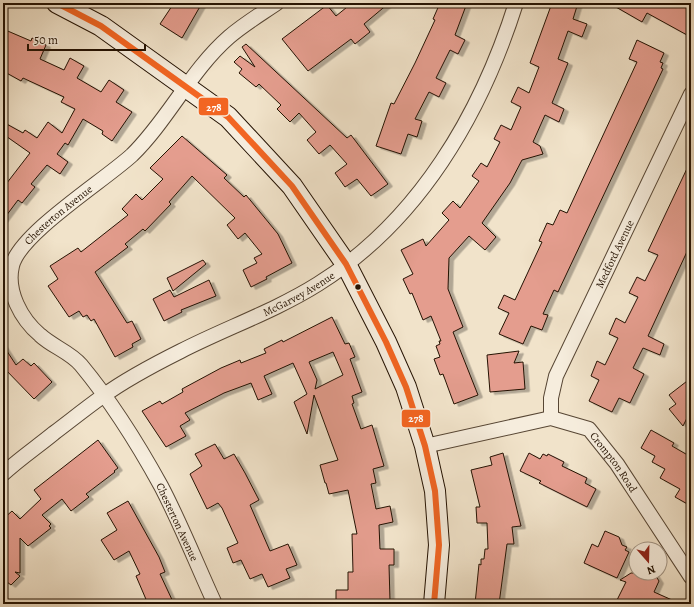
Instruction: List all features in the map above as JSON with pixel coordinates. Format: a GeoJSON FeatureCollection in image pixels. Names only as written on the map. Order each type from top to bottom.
{"type":"FeatureCollection","features":[{"type":"Feature","properties":{"kind":"main road"},"geometry":{"type":"LineString","coordinates":[[57,3],[100,26],[188,86],[228,117],[258,147],[292,186],[346,264],[386,342],[406,387],[425,446],[435,491],[439,544],[434,604]]}},
{"type":"Feature","properties":{"kind":"street","name":"Chesterton Avenue"},"geometry":{"type":"LineString","coordinates":[[215,604],[161,486],[104,395],[74,357],[40,336],[28,323],[17,304],[10,285],[12,264],[23,245],[51,219],[132,155],[229,37],[277,3]]}},
{"type":"Feature","properties":{"kind":"street","name":"McGarvey Avenue"},"geometry":{"type":"LineString","coordinates":[[3,474],[104,395],[181,351],[266,312],[311,288],[346,264],[371,244],[403,213],[432,178],[464,127],[492,68],[516,3]]}},
{"type":"Feature","properties":{"kind":"street","name":"Medford Avenue"},"geometry":{"type":"LineString","coordinates":[[552,418],[551,398],[556,376],[691,94]]}},
{"type":"Feature","properties":{"kind":"street","name":"Crompton Road"},"geometry":{"type":"LineString","coordinates":[[425,446],[552,418],[589,429],[617,464],[691,577]]}},
{"type":"Feature","properties":{"kind":"building"},"geometry":{"type":"Polygon","coordinates":[[[174,3],[202,3],[182,38],[160,24],[174,3]]]}},
{"type":"Feature","properties":{"kind":"building"},"geometry":{"type":"Polygon","coordinates":[[[352,3],[389,3],[364,24],[370,32],[355,44],[351,39],[308,71],[282,39],[327,5],[336,16],[352,3]]]}},
{"type":"Feature","properties":{"kind":"building"},"geometry":{"type":"Polygon","coordinates":[[[440,3],[467,3],[455,35],[465,40],[458,54],[450,50],[436,78],[446,83],[439,97],[429,92],[415,119],[422,121],[417,137],[408,134],[401,154],[376,146],[391,103],[394,104],[415,63],[435,20],[433,19],[440,3]]]}},
{"type":"Feature","properties":{"kind":"building"},"geometry":{"type":"Polygon","coordinates":[[[552,3],[578,3],[573,19],[587,24],[582,37],[568,31],[558,59],[568,63],[552,103],[564,109],[559,122],[545,115],[533,142],[540,146],[543,154],[522,160],[510,183],[482,223],[496,237],[485,250],[469,236],[449,258],[448,289],[463,327],[453,332],[478,395],[454,404],[443,374],[440,375],[434,359],[440,357],[436,346],[440,344],[439,341],[441,341],[431,316],[423,320],[412,293],[410,294],[403,279],[413,274],[401,250],[423,239],[426,246],[449,220],[442,213],[453,201],[460,208],[479,181],[472,176],[481,163],[487,167],[500,142],[494,139],[501,125],[511,130],[521,107],[511,102],[518,87],[529,93],[539,67],[530,63],[552,3]]]}},
{"type":"Feature","properties":{"kind":"building"},"geometry":{"type":"Polygon","coordinates":[[[609,3],[683,3],[691,7],[691,27],[687,35],[647,13],[642,22],[609,3]]]}},
{"type":"Feature","properties":{"kind":"building"},"geometry":{"type":"Polygon","coordinates":[[[3,29],[31,41],[32,38],[46,45],[40,59],[64,70],[70,58],[84,66],[77,78],[101,92],[109,80],[124,90],[116,102],[132,112],[112,141],[102,134],[103,131],[83,119],[68,145],[65,143],[57,154],[68,162],[60,174],[47,165],[31,184],[35,187],[22,203],[18,200],[3,220],[3,188],[30,153],[3,134],[3,122],[23,133],[25,130],[37,138],[48,122],[62,133],[75,109],[61,102],[64,97],[23,78],[21,81],[3,71],[3,29]]]}},
{"type":"Feature","properties":{"kind":"building"},"geometry":{"type":"Polygon","coordinates":[[[637,40],[664,53],[660,62],[663,63],[661,68],[663,69],[558,292],[554,290],[543,314],[548,315],[542,330],[531,326],[523,344],[499,334],[509,313],[498,308],[504,295],[515,300],[542,242],[539,241],[547,223],[553,225],[560,210],[567,213],[637,62],[629,59],[637,40]]]}},
{"type":"Feature","properties":{"kind":"building"},"geometry":{"type":"Polygon","coordinates":[[[246,44],[347,138],[351,135],[388,184],[371,196],[357,179],[345,187],[335,173],[347,164],[330,145],[319,154],[307,140],[316,132],[299,113],[290,122],[277,109],[281,105],[259,84],[256,87],[239,73],[242,69],[234,62],[240,56],[255,67],[242,47],[246,44]]]}},
{"type":"Feature","properties":{"kind":"building"},"geometry":{"type":"Polygon","coordinates":[[[182,136],[227,175],[224,178],[244,197],[246,195],[278,234],[292,263],[251,287],[243,270],[257,263],[254,258],[262,254],[245,233],[238,239],[227,225],[235,218],[192,176],[169,202],[171,204],[145,231],[143,229],[125,244],[128,247],[95,272],[127,323],[132,321],[141,339],[132,344],[133,347],[115,357],[94,319],[91,321],[87,315],[83,317],[79,311],[69,317],[48,286],[58,279],[50,266],[78,248],[81,252],[128,215],[122,209],[136,194],[142,200],[163,179],[150,168],[182,136]]]}},
{"type":"Feature","properties":{"kind":"building"},"geometry":{"type":"Polygon","coordinates":[[[691,160],[691,243],[648,336],[664,344],[660,355],[643,348],[633,368],[644,374],[630,403],[619,398],[612,412],[589,401],[599,380],[591,376],[597,361],[605,365],[618,338],[609,334],[616,318],[625,323],[638,297],[629,293],[637,277],[645,281],[658,255],[648,251],[691,160]]]}},
{"type":"Feature","properties":{"kind":"building"},"geometry":{"type":"Polygon","coordinates":[[[203,260],[206,264],[173,291],[167,278],[203,260]]]}},
{"type":"Feature","properties":{"kind":"building"},"geometry":{"type":"Polygon","coordinates":[[[209,280],[216,296],[181,310],[182,312],[164,321],[153,299],[170,290],[174,297],[209,280]]]}},
{"type":"Feature","properties":{"kind":"building"},"geometry":{"type":"Polygon","coordinates":[[[332,317],[345,344],[349,343],[355,357],[350,359],[362,392],[352,396],[354,403],[352,404],[361,429],[372,425],[384,466],[373,469],[376,483],[371,484],[376,509],[390,506],[393,522],[379,525],[380,549],[394,549],[394,565],[389,565],[390,601],[336,602],[336,590],[348,590],[348,572],[353,572],[352,534],[357,534],[348,490],[329,494],[325,483],[320,465],[338,460],[314,395],[307,434],[294,402],[307,394],[293,363],[264,376],[272,394],[258,400],[251,383],[224,393],[185,413],[190,420],[180,426],[186,436],[166,447],[142,411],[160,401],[162,404],[183,392],[182,389],[221,368],[240,360],[241,363],[266,353],[264,349],[282,340],[283,342],[332,317]],[[333,352],[309,362],[317,380],[315,389],[343,375],[333,352]]]}},
{"type":"Feature","properties":{"kind":"building"},"geometry":{"type":"Polygon","coordinates":[[[3,345],[16,365],[23,359],[31,366],[34,363],[52,382],[34,399],[3,367],[3,345]]]}},
{"type":"Feature","properties":{"kind":"building"},"geometry":{"type":"Polygon","coordinates":[[[519,351],[514,363],[523,362],[525,389],[490,392],[487,355],[519,351]]]}},
{"type":"Feature","properties":{"kind":"building"},"geometry":{"type":"Polygon","coordinates":[[[691,378],[691,410],[683,426],[669,409],[676,404],[669,395],[691,378]]]}},
{"type":"Feature","properties":{"kind":"building"},"geometry":{"type":"Polygon","coordinates":[[[651,430],[674,443],[672,446],[691,457],[691,506],[675,497],[680,489],[660,478],[665,469],[652,462],[655,456],[641,448],[651,430]]]}},
{"type":"Feature","properties":{"kind":"building"},"geometry":{"type":"Polygon","coordinates":[[[98,440],[118,468],[114,471],[115,472],[86,494],[89,497],[71,511],[62,499],[42,515],[51,524],[49,526],[51,528],[28,546],[20,538],[20,573],[15,572],[20,576],[11,585],[3,579],[3,519],[12,511],[20,519],[41,499],[34,490],[98,440]]]}},
{"type":"Feature","properties":{"kind":"building"},"geometry":{"type":"Polygon","coordinates":[[[215,444],[224,459],[234,454],[259,500],[250,505],[270,551],[288,544],[297,565],[286,569],[290,578],[268,587],[262,574],[250,579],[241,560],[233,563],[227,548],[238,543],[222,508],[218,503],[207,509],[190,474],[202,466],[195,454],[215,444]]]}},
{"type":"Feature","properties":{"kind":"building"},"geometry":{"type":"Polygon","coordinates":[[[503,453],[521,526],[512,527],[514,544],[507,544],[499,604],[475,604],[479,564],[481,565],[481,559],[484,559],[485,549],[488,549],[487,523],[477,523],[476,507],[480,507],[471,470],[492,465],[490,457],[503,453]]]}},
{"type":"Feature","properties":{"kind":"building"},"geometry":{"type":"Polygon","coordinates":[[[529,453],[540,459],[543,454],[547,456],[548,454],[564,462],[562,466],[587,478],[585,483],[596,489],[587,507],[539,483],[541,481],[520,471],[529,453]]]}},
{"type":"Feature","properties":{"kind":"building"},"geometry":{"type":"Polygon","coordinates":[[[128,501],[159,557],[165,572],[160,574],[174,604],[148,604],[136,576],[140,574],[129,551],[114,560],[101,540],[117,530],[107,513],[128,501]]]}},
{"type":"Feature","properties":{"kind":"building"},"geometry":{"type":"Polygon","coordinates":[[[605,531],[619,537],[622,545],[627,547],[625,550],[628,552],[628,554],[617,578],[584,563],[592,544],[598,547],[605,531]]]}},
{"type":"Feature","properties":{"kind":"building"},"geometry":{"type":"Polygon","coordinates":[[[628,575],[628,581],[659,581],[654,592],[681,604],[615,604],[626,582],[620,580],[628,575]]]}},
{"type":"Feature","properties":{"kind":"transit line","name":"278"},"geometry":{"type":"LineString","coordinates":[[57,3],[101,26],[228,117],[292,186],[346,264],[386,342],[406,387],[425,446],[435,491],[439,545],[434,604]]}}]}
